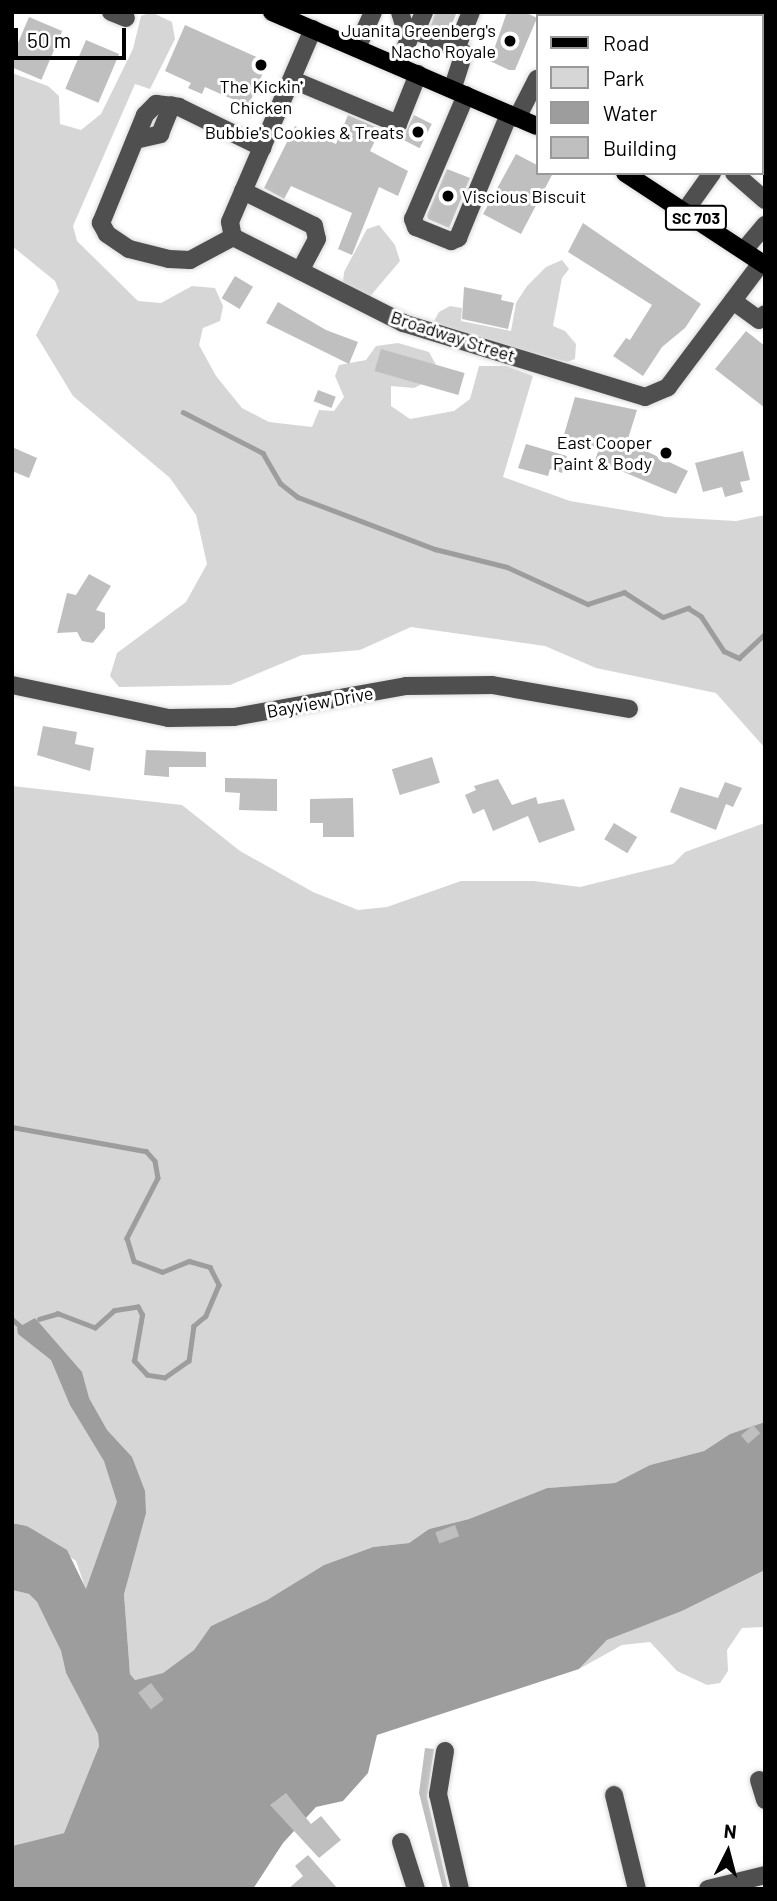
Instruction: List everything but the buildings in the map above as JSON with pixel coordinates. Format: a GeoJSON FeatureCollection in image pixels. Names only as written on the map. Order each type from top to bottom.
{"type":"FeatureCollection","features":[{"type":"Feature","properties":{"kind":"main road"},"geometry":{"type":"LineString","coordinates":[[272,12],[536,127]]}},
{"type":"Feature","properties":{"kind":"main road","name":"SC 703"},"geometry":{"type":"LineString","coordinates":[[628,175],[763,264]]}},
{"type":"Feature","properties":{"kind":"street"},"geometry":{"type":"LineString","coordinates":[[357,48],[373,12]]}},
{"type":"Feature","properties":{"kind":"street"},"geometry":{"type":"LineString","coordinates":[[400,12],[400,21],[414,31],[456,49],[465,57],[459,92],[413,219],[416,227],[451,241],[458,237],[513,116],[536,81]]}},
{"type":"Feature","properties":{"kind":"street"},"geometry":{"type":"LineString","coordinates":[[398,65],[424,12]]}},
{"type":"Feature","properties":{"kind":"street"},"geometry":{"type":"LineString","coordinates":[[456,49],[471,12]]}},
{"type":"Feature","properties":{"kind":"street"},"geometry":{"type":"LineString","coordinates":[[263,148],[172,104],[156,104],[145,115],[104,210],[101,223],[107,234],[129,249],[190,260],[233,237],[230,222],[243,191],[263,148],[293,80],[313,29]]}},
{"type":"Feature","properties":{"kind":"street"},"geometry":{"type":"LineString","coordinates":[[293,80],[398,124],[418,74]]}},
{"type":"Feature","properties":{"kind":"street"},"geometry":{"type":"LineString","coordinates":[[685,211],[711,175]]}},
{"type":"Feature","properties":{"kind":"street"},"geometry":{"type":"LineString","coordinates":[[736,175],[765,200]]}},
{"type":"Feature","properties":{"kind":"street"},"geometry":{"type":"LineString","coordinates":[[243,191],[314,226],[317,239],[300,271]]}},
{"type":"Feature","properties":{"kind":"street"},"geometry":{"type":"LineString","coordinates":[[744,250],[765,225]]}},
{"type":"Feature","properties":{"kind":"street","name":"Broadway Street"},"geometry":{"type":"LineString","coordinates":[[233,237],[403,323],[645,397],[668,387],[763,264]]}},
{"type":"Feature","properties":{"kind":"street"},"geometry":{"type":"LineString","coordinates":[[733,301],[763,320]]}},
{"type":"Feature","properties":{"kind":"street","name":"Bayview Drive"},"geometry":{"type":"LineString","coordinates":[[12,685],[169,718],[234,717],[406,686],[492,685],[629,709]]}},
{"type":"Feature","properties":{"kind":"street"},"geometry":{"type":"LineString","coordinates":[[444,1751],[438,1794],[460,1889]]}},
{"type":"Feature","properties":{"kind":"street"},"geometry":{"type":"LineString","coordinates":[[759,1780],[765,1800]]}},
{"type":"Feature","properties":{"kind":"street"},"geometry":{"type":"LineString","coordinates":[[614,1795],[637,1889]]}},
{"type":"Feature","properties":{"kind":"street"},"geometry":{"type":"LineString","coordinates":[[401,1842],[416,1889]]}},
{"type":"Feature","properties":{"kind":"street"},"geometry":{"type":"LineString","coordinates":[[708,1889],[765,1875]]}},
{"type":"Feature","properties":{"kind":"green space"},"geometry":{"type":"Polygon","coordinates":[[[151,12],[172,22],[175,39],[150,89],[135,84],[73,226],[77,241],[138,301],[161,303],[192,286],[215,288],[223,306],[220,321],[203,328],[199,345],[216,376],[242,408],[269,422],[312,427],[319,410],[334,411],[344,397],[335,376],[339,365],[366,360],[376,346],[398,343],[429,352],[436,365],[430,380],[414,388],[391,386],[391,406],[410,419],[454,411],[470,399],[479,366],[506,366],[533,376],[503,477],[570,501],[666,517],[736,521],[765,515],[765,748],[716,693],[596,668],[545,646],[411,627],[360,650],[302,655],[230,685],[119,687],[110,676],[117,653],[186,602],[207,564],[196,515],[170,478],[73,396],[36,335],[59,291],[55,281],[12,246],[12,73],[48,86],[59,96],[60,124],[81,130],[101,114],[133,49],[141,16],[151,12]]]}},
{"type":"Feature","properties":{"kind":"green space"},"geometry":{"type":"Polygon","coordinates":[[[379,225],[395,245],[400,261],[367,300],[343,282],[344,272],[367,229],[379,225]]]}},
{"type":"Feature","properties":{"kind":"green space"},"geometry":{"type":"Polygon","coordinates":[[[562,260],[569,269],[562,278],[553,326],[565,331],[576,344],[575,359],[567,362],[439,329],[434,321],[439,312],[450,306],[462,308],[461,321],[511,331],[516,303],[527,286],[546,267],[562,260]]]}},
{"type":"Feature","properties":{"kind":"green space"},"geometry":{"type":"Polygon","coordinates":[[[12,786],[182,805],[240,851],[313,892],[358,910],[387,907],[461,881],[534,881],[580,887],[673,864],[685,852],[765,823],[765,1422],[730,1434],[704,1451],[650,1465],[615,1483],[547,1488],[469,1519],[429,1529],[409,1543],[373,1547],[324,1565],[267,1600],[211,1626],[194,1650],[163,1673],[135,1680],[130,1674],[124,1594],[86,1590],[76,1561],[27,1526],[12,1523],[12,786]]]}},
{"type":"Feature","properties":{"kind":"green space"},"geometry":{"type":"Polygon","coordinates":[[[765,1570],[765,1627],[742,1628],[727,1650],[728,1671],[720,1683],[707,1685],[677,1671],[650,1642],[622,1645],[579,1669],[607,1640],[682,1611],[765,1570]]]}},
{"type":"Feature","properties":{"kind":"green space"},"geometry":{"type":"Polygon","coordinates":[[[12,1590],[29,1594],[37,1602],[61,1651],[66,1673],[98,1734],[99,1746],[64,1833],[12,1846],[12,1590]]]}},
{"type":"Feature","properties":{"kind":"water"},"geometry":{"type":"Polygon","coordinates":[[[35,1318],[82,1372],[89,1398],[107,1430],[132,1457],[145,1491],[146,1513],[124,1594],[130,1674],[135,1680],[163,1673],[194,1650],[211,1626],[267,1600],[324,1565],[373,1547],[409,1543],[429,1529],[469,1519],[547,1488],[615,1483],[650,1465],[704,1451],[730,1434],[765,1422],[765,1570],[682,1611],[607,1640],[579,1669],[377,1735],[368,1773],[343,1801],[316,1807],[283,1843],[253,1889],[12,1889],[12,1846],[64,1833],[99,1746],[98,1734],[66,1673],[61,1651],[37,1602],[29,1594],[12,1590],[12,1523],[27,1526],[67,1550],[86,1589],[117,1502],[104,1461],[70,1405],[51,1360],[18,1334],[17,1328],[35,1318]]]}},
{"type":"Feature","properties":{"kind":"waterway"},"geometry":{"type":"LineString","coordinates":[[183,412],[263,453],[280,483],[298,497],[435,549],[507,567],[588,604],[624,592],[663,617],[688,608],[701,616],[724,651],[739,658],[765,634]]}},
{"type":"Feature","properties":{"kind":"waterway"},"geometry":{"type":"LineString","coordinates":[[12,1127],[146,1151],[155,1161],[158,1178],[127,1238],[134,1261],[162,1272],[189,1261],[210,1267],[219,1285],[206,1316],[194,1326],[189,1361],[165,1378],[147,1375],[134,1361],[142,1315],[138,1307],[114,1311],[95,1328],[58,1314],[40,1319]]}},
{"type":"Feature","properties":{"kind":"waterway"},"geometry":{"type":"LineString","coordinates":[[12,1319],[20,1326]]}},
{"type":"Feature","properties":{"kind":"place","name":"Juanita Greenberg's Nacho Royale"},"geometry":{"type":"Point","coordinates":[510,41]}},
{"type":"Feature","properties":{"kind":"place","name":"The Kickin' Chicken"},"geometry":{"type":"Point","coordinates":[261,65]}},
{"type":"Feature","properties":{"kind":"place","name":"Bubbie's Cookies & Treats"},"geometry":{"type":"Point","coordinates":[418,132]}},
{"type":"Feature","properties":{"kind":"place","name":"Viscious Biscuit"},"geometry":{"type":"Point","coordinates":[448,196]}},
{"type":"Feature","properties":{"kind":"place","name":"East Cooper Paint & Body"},"geometry":{"type":"Point","coordinates":[666,453]}}]}
